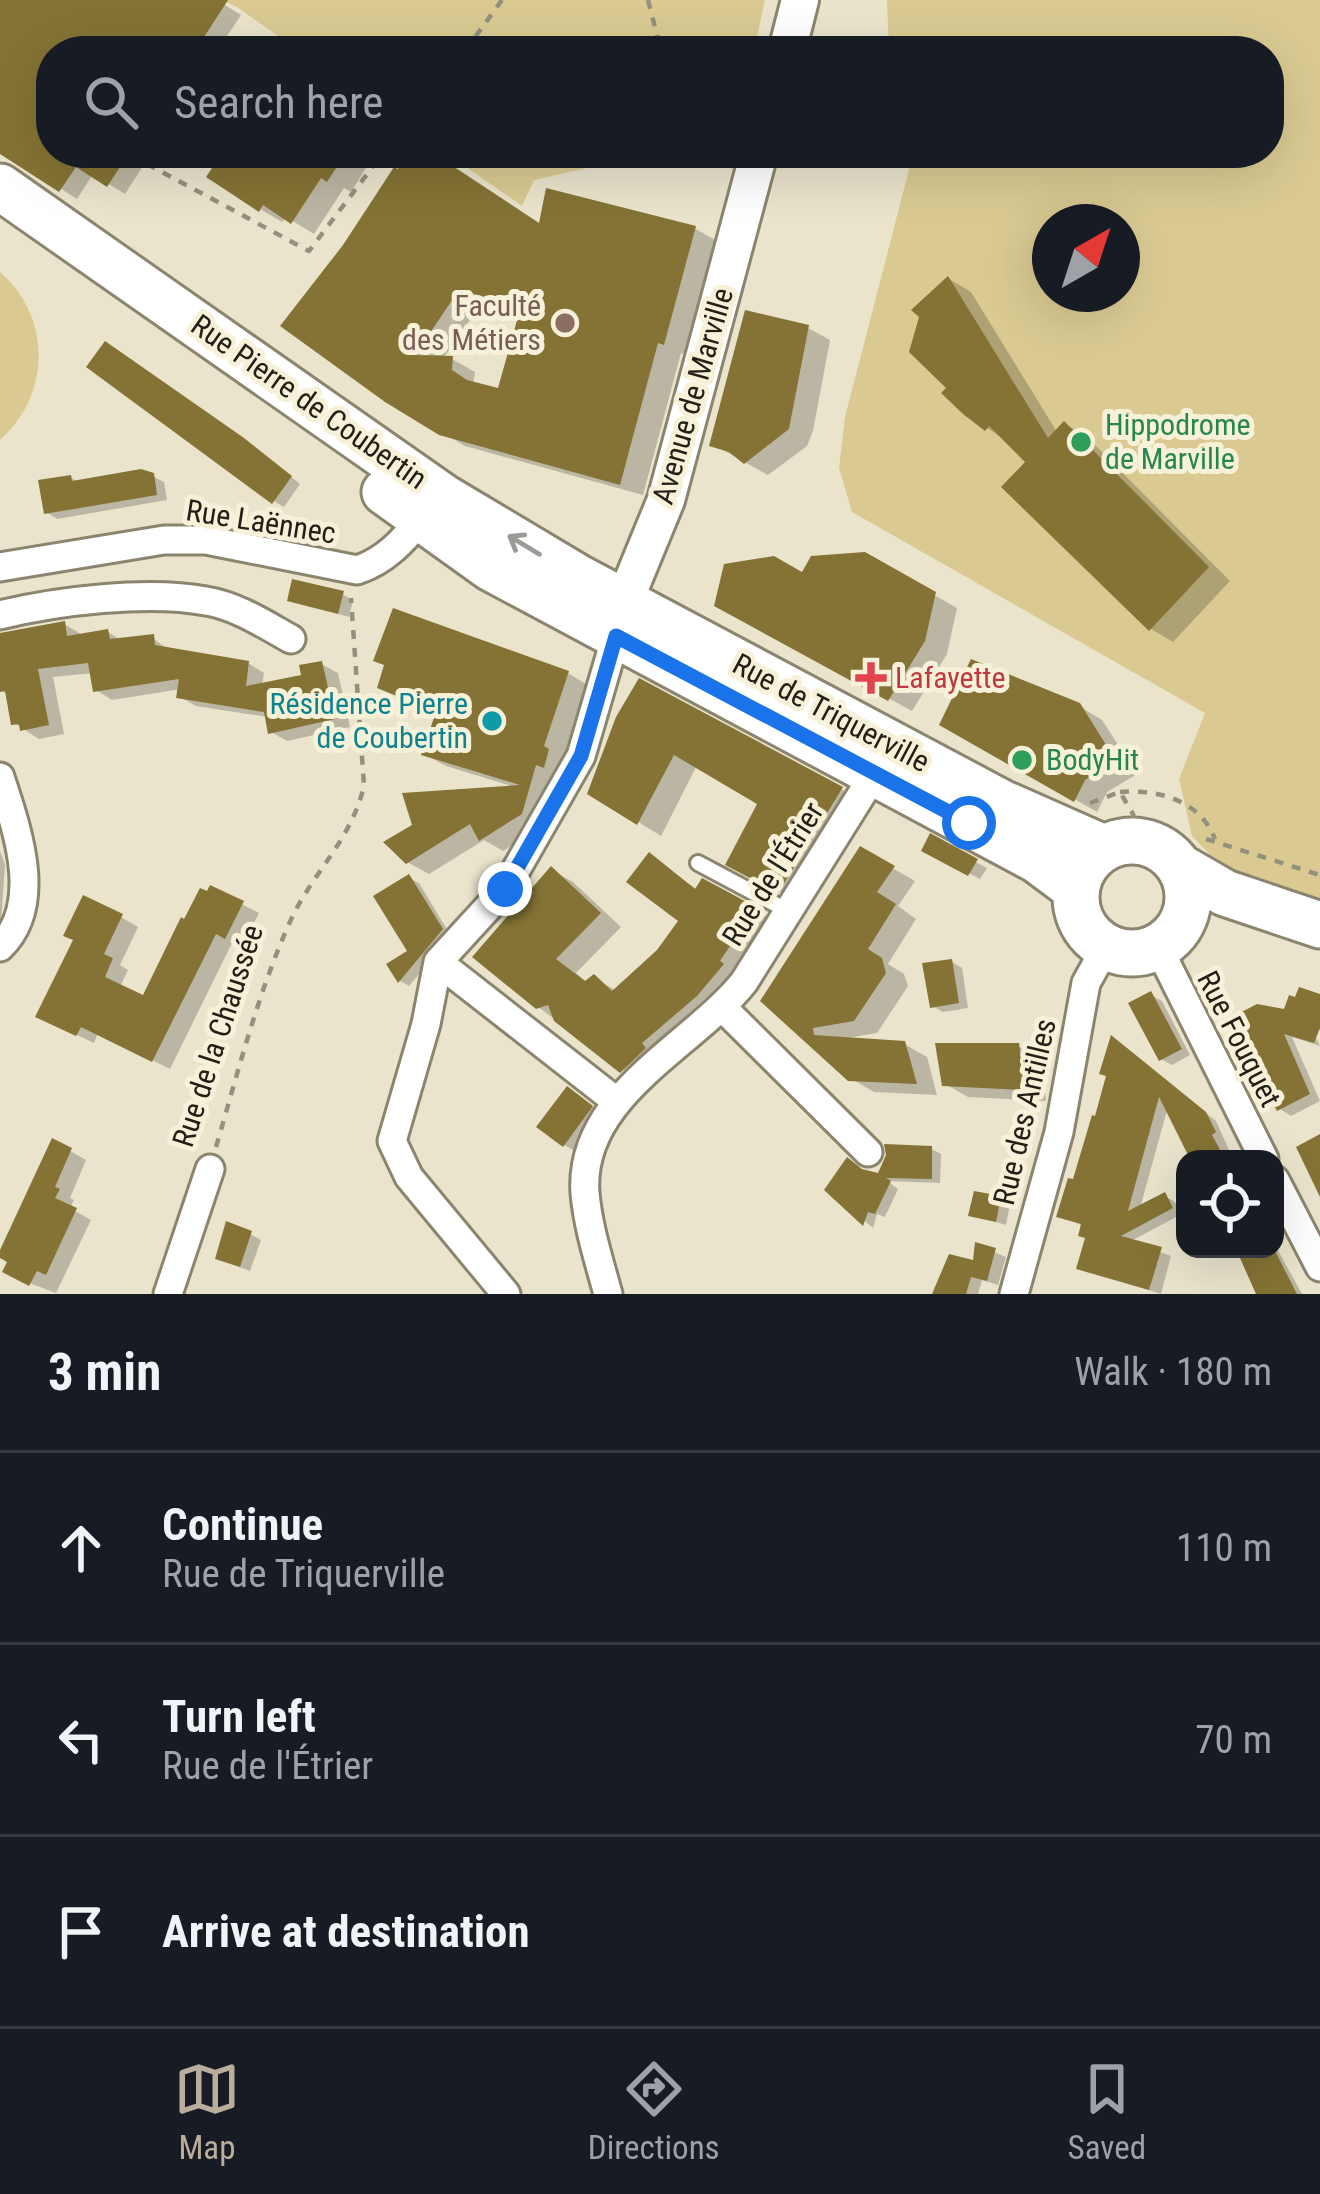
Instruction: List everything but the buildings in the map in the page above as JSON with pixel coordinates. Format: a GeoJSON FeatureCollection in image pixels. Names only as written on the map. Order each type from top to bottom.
{"type":"FeatureCollection","features":[{"type":"Feature","properties":{"kind":"main road","name":"Rue Pierre de Coubertin"},"geometry":{"type":"LineString","coordinates":[[0,187],[621,620]]}},
{"type":"Feature","properties":{"kind":"main road","name":"Rue Pierre de Coubertin"},"geometry":{"type":"LineString","coordinates":[[0,220],[105,290],[491,568],[621,620]]}},
{"type":"Feature","properties":{"kind":"main road","name":"Rue de Triquerville"},"geometry":{"type":"LineString","coordinates":[[621,620],[875,773],[1037,860],[1076,889]]}},
{"type":"Feature","properties":{"kind":"main road","name":"Rue de Triquerville"},"geometry":{"type":"LineString","coordinates":[[621,620],[1104,848]]}},
{"type":"Feature","properties":{"kind":"main road"},"geometry":{"type":"LineString","coordinates":[[1320,926],[1207,886],[1188,854],[1137,841],[1104,848],[1090,859],[1076,889],[1082,924],[1106,947],[1124,953],[1169,937],[1232,928],[1320,957]]}},
{"type":"Feature","properties":{"kind":"main road"},"geometry":{"type":"LineString","coordinates":[[1169,937],[1189,897],[1188,854]]}},
{"type":"Feature","properties":{"kind":"street"},"geometry":{"type":"LineString","coordinates":[[791,36],[800,0]]}},
{"type":"Feature","properties":{"kind":"street","name":"Avenue de Marville"},"geometry":{"type":"LineString","coordinates":[[621,620],[666,500],[755,168]]}},
{"type":"Feature","properties":{"kind":"street","name":"Rue Laënnec"},"geometry":{"type":"LineString","coordinates":[[0,567],[164,539],[206,540],[357,571],[394,549],[421,519]]}},
{"type":"Feature","properties":{"kind":"street"},"geometry":{"type":"LineString","coordinates":[[0,615],[45,604],[163,598],[207,601],[246,614],[291,639]]}},
{"type":"Feature","properties":{"kind":"street"},"geometry":{"type":"LineString","coordinates":[[506,1294],[409,1177],[392,1141],[426,1024],[438,962],[505,889],[581,756],[621,620]]}},
{"type":"Feature","properties":{"kind":"street","name":"Rue de l'Étrier"},"geometry":{"type":"LineString","coordinates":[[608,1294],[585,1189],[589,1159],[616,1101],[723,1008],[875,773]]}},
{"type":"Feature","properties":{"kind":"street"},"geometry":{"type":"LineString","coordinates":[[0,777],[18,834],[24,875],[20,912],[0,947]]}},
{"type":"Feature","properties":{"kind":"street","name":"Rue Fouquet"},"geometry":{"type":"LineString","coordinates":[[1169,937],[1260,1150]]}},
{"type":"Feature","properties":{"kind":"street","name":"Rue des Antilles"},"geometry":{"type":"LineString","coordinates":[[1014,1294],[1059,1132],[1086,983],[1106,947]]}},
{"type":"Feature","properties":{"kind":"street"},"geometry":{"type":"LineString","coordinates":[[438,962],[616,1101]]}},
{"type":"Feature","properties":{"kind":"street"},"geometry":{"type":"LineString","coordinates":[[723,1008],[868,1152]]}},
{"type":"Feature","properties":{"kind":"street","name":"Rue de la Chaussée"},"geometry":{"type":"LineString","coordinates":[[168,1294],[210,1169]]}},
{"type":"Feature","properties":{"kind":"street"},"geometry":{"type":"LineString","coordinates":[[1284,1198],[1320,1268]]}},
{"type":"Feature","properties":{"kind":"lane"},"geometry":{"type":"LineString","coordinates":[[698,863],[788,911]]}},
{"type":"Feature","properties":{"kind":"path"},"geometry":{"type":"LineString","coordinates":[[476,36],[502,0]]}},
{"type":"Feature","properties":{"kind":"path"},"geometry":{"type":"LineString","coordinates":[[649,0],[657,36]]}},
{"type":"Feature","properties":{"kind":"path"},"geometry":{"type":"LineString","coordinates":[[154,168],[309,251],[372,168]]}},
{"type":"Feature","properties":{"kind":"path","name":"Rue de la Chaussée"},"geometry":{"type":"LineString","coordinates":[[210,1169],[262,988],[316,872],[344,840],[364,786],[351,597]]}},
{"type":"Feature","properties":{"kind":"path"},"geometry":{"type":"LineString","coordinates":[[1120,792],[1151,793],[1180,801],[1201,815],[1188,854],[1320,875]]}},
{"type":"Feature","properties":{"kind":"shaded area"},"geometry":{"type":"Polygon","coordinates":[[[221,0],[765,0],[757,36],[278,36],[221,0]]]}},
{"type":"Feature","properties":{"kind":"shaded area","name":"Hippodrome de Marville"},"geometry":{"type":"Polygon","coordinates":[[[887,0],[1320,0],[1320,903],[1221,866],[1192,836],[1179,779],[1205,713],[852,512],[839,468],[845,417],[909,168],[1284,168],[1284,36],[888,36],[887,0]]]}},
{"type":"Feature","properties":{"kind":"shaded area"},"geometry":{"type":"Polygon","coordinates":[[[468,168],[587,168],[534,180],[522,206],[468,168]]]}},
{"type":"Feature","properties":{"kind":"shaded area"},"geometry":{"type":"Polygon","coordinates":[[[0,272],[29,311],[39,356],[29,401],[0,440],[0,272]]]}},
{"type":"Feature","properties":{"kind":"place","name":"Faculté des Métiers"},"geometry":{"type":"Point","coordinates":[565,323]}},
{"type":"Feature","properties":{"kind":"place","name":"Hippodrome de Marville"},"geometry":{"type":"Point","coordinates":[1081,442]}},
{"type":"Feature","properties":{"kind":"place","name":"Lafayette"},"geometry":{"type":"Point","coordinates":[871,678]}},
{"type":"Feature","properties":{"kind":"place","name":"Résidence Pierre de Coubertin"},"geometry":{"type":"Point","coordinates":[492,721]}},
{"type":"Feature","properties":{"kind":"place","name":"BodyHit"},"geometry":{"type":"Point","coordinates":[1022,760]}},
{"type":"Feature","properties":{"kind":"route"},"geometry":{"type":"LineString","coordinates":[[505,889],[581,756],[616,636],[969,823]]}}]}
